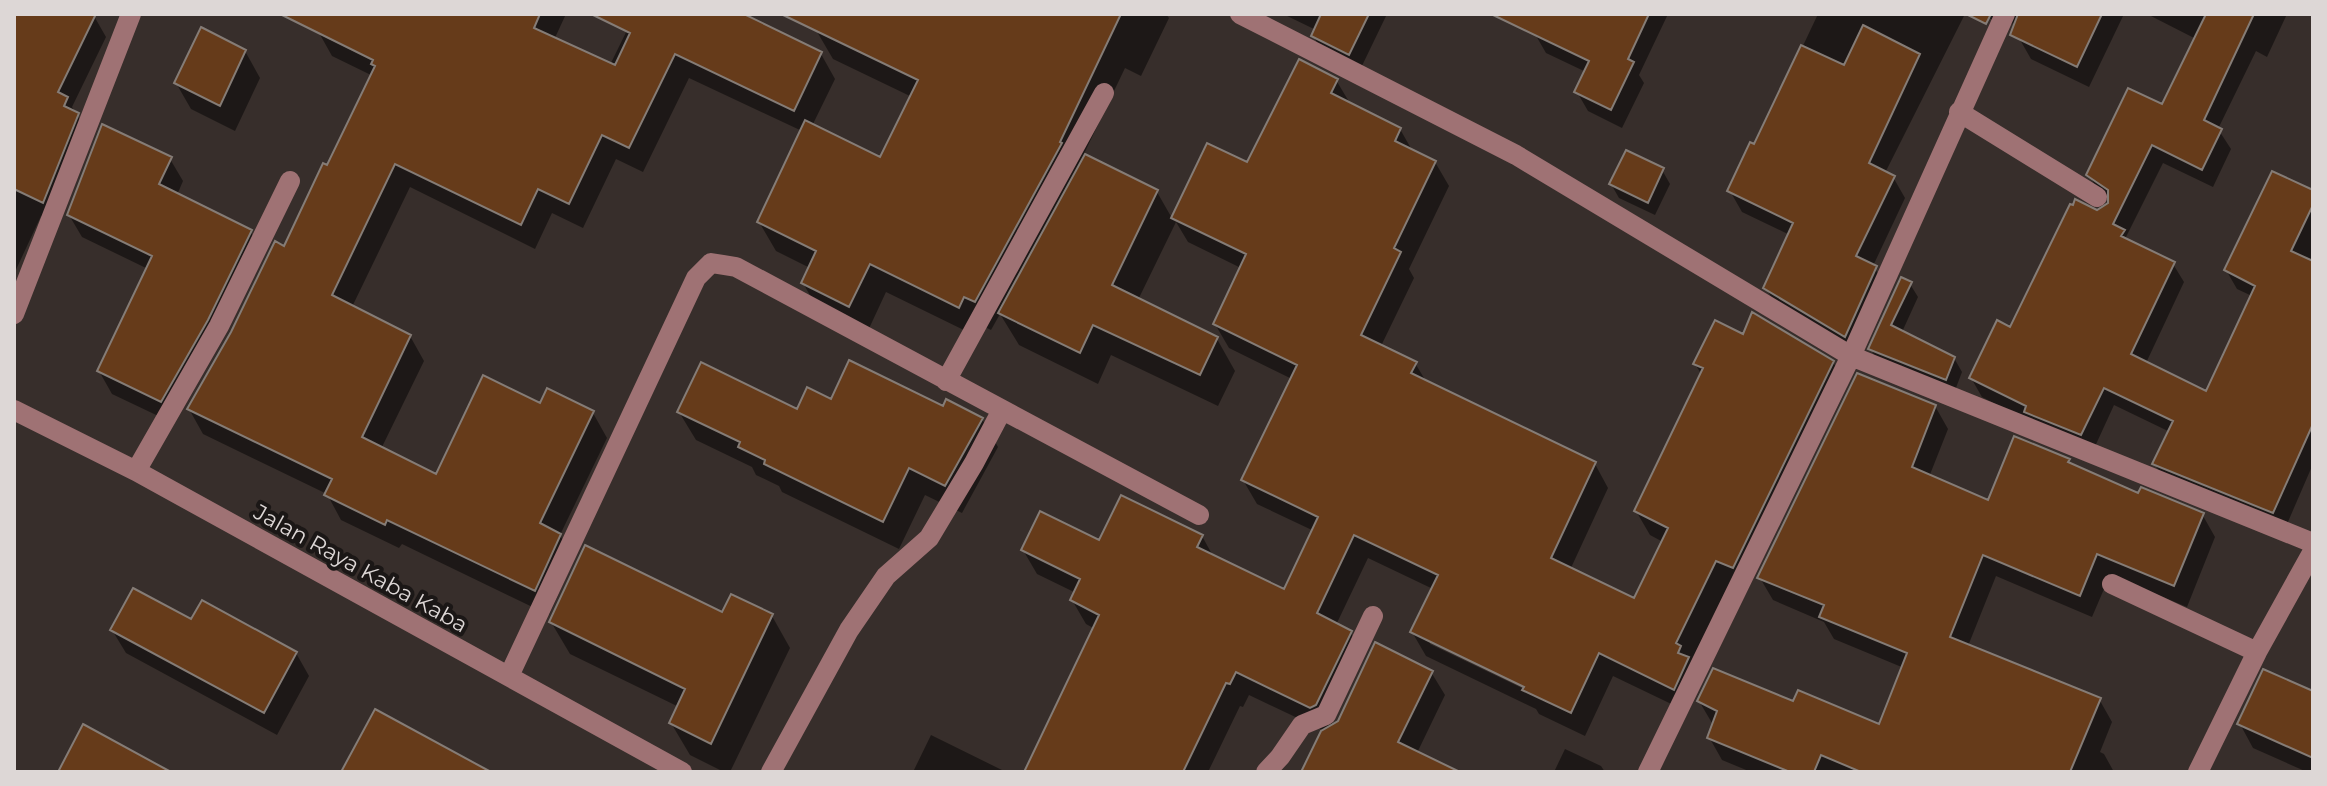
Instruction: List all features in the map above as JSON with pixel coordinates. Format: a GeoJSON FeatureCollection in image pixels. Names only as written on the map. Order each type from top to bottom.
{"type":"FeatureCollection","features":[{"type":"Feature","properties":{"kind":"street"},"geometry":{"type":"LineString","coordinates":[[14,314],[131,14]]}},
{"type":"Feature","properties":{"kind":"street"},"geometry":{"type":"LineString","coordinates":[[1240,14],[1516,155],[1851,356],[2313,543]]}},
{"type":"Feature","properties":{"kind":"street"},"geometry":{"type":"LineString","coordinates":[[1648,772],[1851,356],[2005,14]]}},
{"type":"Feature","properties":{"kind":"street"},"geometry":{"type":"LineString","coordinates":[[946,381],[1104,93]]}},
{"type":"Feature","properties":{"kind":"street"},"geometry":{"type":"LineString","coordinates":[[1959,112],[2097,197]]}},
{"type":"Feature","properties":{"kind":"street"},"geometry":{"type":"LineString","coordinates":[[136,471],[219,326],[290,181]]}},
{"type":"Feature","properties":{"kind":"street"},"geometry":{"type":"LineString","coordinates":[[509,676],[696,278],[711,263],[736,267],[1199,515]]}},
{"type":"Feature","properties":{"kind":"street"},"geometry":{"type":"LineString","coordinates":[[771,772],[820,679],[873,593],[904,558],[929,538],[1002,410]]}},
{"type":"Feature","properties":{"kind":"street","name":"Jalan Raya Kaba Kaba"},"geometry":{"type":"LineString","coordinates":[[15,414],[136,471],[682,772]]}},
{"type":"Feature","properties":{"kind":"street"},"geometry":{"type":"LineString","coordinates":[[2198,772],[2257,652],[2313,551]]}},
{"type":"Feature","properties":{"kind":"street"},"geometry":{"type":"LineString","coordinates":[[2112,584],[2257,652]]}},
{"type":"Feature","properties":{"kind":"street"},"geometry":{"type":"LineString","coordinates":[[1266,772],[1302,725],[1326,715],[1373,616]]}},
{"type":"Feature","properties":{"kind":"building"},"geometry":{"type":"Polygon","coordinates":[[[14,14],[96,14],[58,92],[68,97],[64,106],[79,113],[43,203],[14,189],[14,14]]]}},
{"type":"Feature","properties":{"kind":"building"},"geometry":{"type":"Polygon","coordinates":[[[280,14],[540,14],[534,28],[615,65],[630,33],[591,14],[744,14],[822,52],[794,111],[675,54],[629,148],[602,135],[569,204],[538,189],[521,225],[395,164],[332,295],[411,335],[362,437],[436,474],[483,375],[540,403],[547,388],[594,411],[540,523],[561,534],[535,591],[387,520],[385,525],[324,495],[332,479],[187,409],[231,332],[275,241],[284,246],[323,163],[327,165],[375,66],[371,64],[373,60],[280,14]]]}},
{"type":"Feature","properties":{"kind":"building"},"geometry":{"type":"Polygon","coordinates":[[[781,14],[1121,14],[1062,143],[975,302],[964,297],[959,308],[870,264],[849,307],[801,283],[816,251],[757,222],[805,120],[880,157],[918,80],[781,14]]]}},
{"type":"Feature","properties":{"kind":"building"},"geometry":{"type":"Polygon","coordinates":[[[1321,14],[1369,14],[1349,55],[1311,36],[1321,14]]]}},
{"type":"Feature","properties":{"kind":"building"},"geometry":{"type":"Polygon","coordinates":[[[1491,14],[1649,14],[1628,59],[1634,62],[1611,110],[1574,92],[1589,61],[1491,14]]]}},
{"type":"Feature","properties":{"kind":"building"},"geometry":{"type":"Polygon","coordinates":[[[1966,14],[1991,14],[1986,24],[1966,14]]]}},
{"type":"Feature","properties":{"kind":"building"},"geometry":{"type":"Polygon","coordinates":[[[2018,14],[2102,14],[2077,67],[2010,35],[2018,14]]]}},
{"type":"Feature","properties":{"kind":"building"},"geometry":{"type":"Polygon","coordinates":[[[2206,14],[2254,14],[2204,120],[2222,129],[2202,170],[2152,145],[2113,224],[2125,230],[2121,236],[2175,262],[2131,354],[2206,391],[2255,286],[2224,270],[2272,171],[2313,190],[2313,205],[2291,251],[2313,261],[2313,424],[2273,513],[2152,464],[2173,421],[2104,388],[2081,435],[2024,412],[2026,406],[1969,378],[1997,320],[2010,327],[2070,204],[2073,205],[2075,199],[2097,210],[2108,203],[2108,190],[2086,175],[2128,88],[2162,104],[2206,14]]]}},
{"type":"Feature","properties":{"kind":"building"},"geometry":{"type":"Polygon","coordinates":[[[1863,25],[1920,54],[1869,163],[1895,176],[1856,256],[1877,266],[1845,337],[1763,288],[1793,223],[1727,191],[1750,142],[1754,144],[1801,45],[1844,65],[1863,25]]]}},
{"type":"Feature","properties":{"kind":"building"},"geometry":{"type":"Polygon","coordinates":[[[201,27],[246,50],[220,106],[174,83],[201,27]]]}},
{"type":"Feature","properties":{"kind":"building"},"geometry":{"type":"Polygon","coordinates":[[[1299,59],[1338,79],[1331,93],[1401,128],[1395,141],[1436,161],[1394,248],[1401,252],[1361,335],[1417,362],[1411,373],[1596,462],[1551,558],[1634,598],[1668,528],[1634,511],[1703,368],[1693,364],[1715,320],[1743,334],[1752,312],[1834,361],[1733,568],[1716,561],[1676,643],[1681,646],[1678,653],[1689,657],[1674,690],[1599,653],[1571,713],[1522,690],[1524,687],[1410,632],[1438,575],[1354,535],[1317,613],[1352,631],[1316,705],[1310,708],[1236,672],[1230,684],[1226,683],[1183,772],[1024,772],[1099,615],[1070,600],[1080,579],[1021,550],[1040,511],[1099,540],[1121,495],[1203,535],[1197,547],[1284,589],[1318,517],[1241,480],[1297,365],[1213,324],[1246,254],[1171,218],[1207,143],[1247,162],[1299,59]]]}},
{"type":"Feature","properties":{"kind":"building"},"geometry":{"type":"Polygon","coordinates":[[[102,124],[172,157],[159,184],[252,230],[208,320],[161,402],[97,371],[152,256],[67,215],[102,124]]]}},
{"type":"Feature","properties":{"kind":"building"},"geometry":{"type":"Polygon","coordinates":[[[1626,150],[1664,168],[1648,203],[1609,184],[1626,150]]]}},
{"type":"Feature","properties":{"kind":"building"},"geometry":{"type":"Polygon","coordinates":[[[1085,154],[1158,190],[1112,285],[1218,337],[1200,375],[1093,325],[1080,353],[998,313],[1085,154]]]}},
{"type":"Feature","properties":{"kind":"building"},"geometry":{"type":"Polygon","coordinates":[[[1901,277],[1912,282],[1891,325],[1955,357],[1946,380],[1868,349],[1901,277]]]}},
{"type":"Feature","properties":{"kind":"building"},"geometry":{"type":"Polygon","coordinates":[[[849,360],[943,406],[946,399],[983,418],[945,486],[909,468],[883,522],[764,464],[765,460],[738,447],[740,442],[677,412],[701,362],[797,409],[807,387],[831,399],[849,360]]]}},
{"type":"Feature","properties":{"kind":"building"},"geometry":{"type":"Polygon","coordinates":[[[1857,373],[1936,405],[1912,467],[1988,500],[2014,436],[2070,459],[2068,462],[2138,493],[2141,487],[2204,513],[2174,586],[2097,554],[2080,596],[1983,555],[1950,637],[2101,698],[2070,772],[1861,772],[1821,755],[1814,772],[1790,772],[1707,738],[1717,711],[1697,701],[1713,668],[1793,701],[1798,690],[1879,724],[1907,653],[1819,617],[1824,605],[1757,578],[1857,373]]]}},
{"type":"Feature","properties":{"kind":"building"},"geometry":{"type":"Polygon","coordinates":[[[585,545],[722,612],[731,594],[773,614],[711,744],[669,723],[685,689],[549,622],[585,545]]]}},
{"type":"Feature","properties":{"kind":"building"},"geometry":{"type":"Polygon","coordinates":[[[133,588],[191,619],[202,600],[297,652],[264,713],[110,630],[133,588]]]}},
{"type":"Feature","properties":{"kind":"building"},"geometry":{"type":"Polygon","coordinates":[[[1375,642],[1433,671],[1398,742],[1460,772],[1301,772],[1321,731],[1338,721],[1375,642]]]}},
{"type":"Feature","properties":{"kind":"building"},"geometry":{"type":"Polygon","coordinates":[[[2263,669],[2313,691],[2313,758],[2237,724],[2263,669]]]}},
{"type":"Feature","properties":{"kind":"building"},"geometry":{"type":"Polygon","coordinates":[[[375,709],[491,772],[341,772],[375,709]]]}},
{"type":"Feature","properties":{"kind":"building"},"geometry":{"type":"Polygon","coordinates":[[[83,724],[171,772],[58,772],[83,724]]]}}]}
